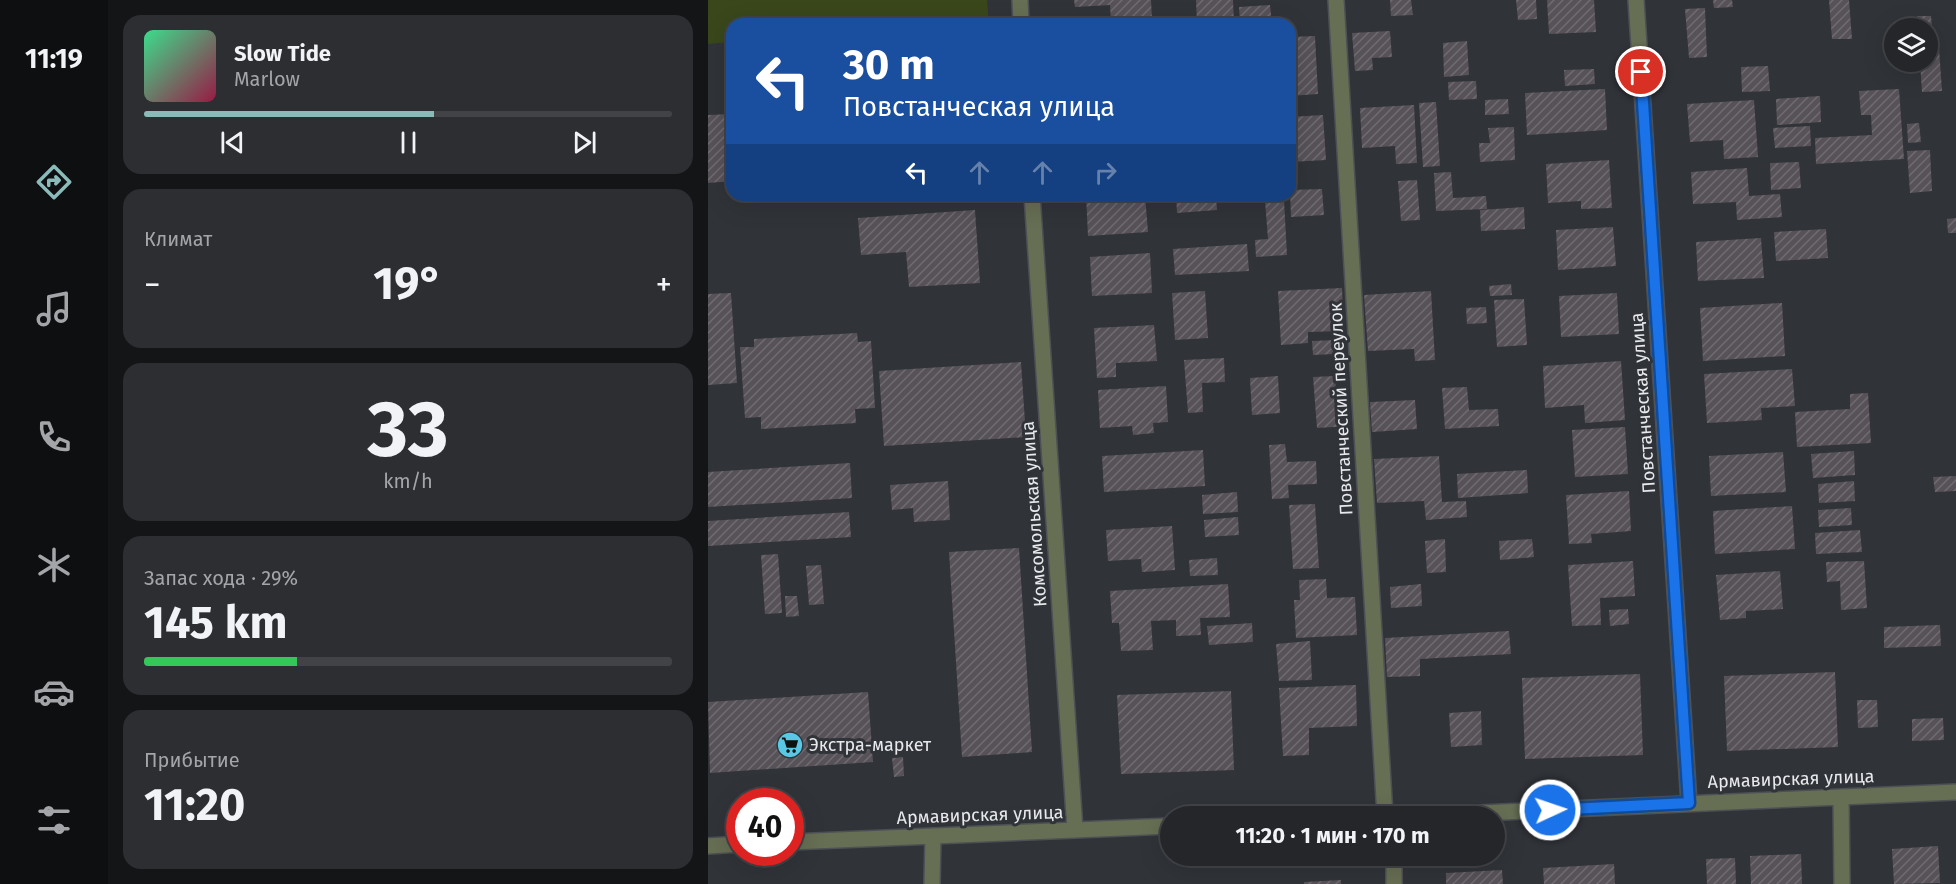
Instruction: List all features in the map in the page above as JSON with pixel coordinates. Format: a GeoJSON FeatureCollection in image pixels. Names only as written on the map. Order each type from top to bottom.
{"type":"FeatureCollection","features":[{"type":"Feature","properties":{"kind":"street"},"geometry":{"type":"LineString","coordinates":[[1020,0],[1021,18]]}},
{"type":"Feature","properties":{"kind":"street","name":"Повстанческий переулок"},"geometry":{"type":"LineString","coordinates":[[1336,0],[1384,806]]}},
{"type":"Feature","properties":{"kind":"street","name":"Повстанческая улица"},"geometry":{"type":"LineString","coordinates":[[1636,0],[1689,803]]}},
{"type":"Feature","properties":{"kind":"street","name":"Комсомольская улица"},"geometry":{"type":"LineString","coordinates":[[1032,201],[1075,830]]}},
{"type":"Feature","properties":{"kind":"street","name":"Армавирская улица"},"geometry":{"type":"LineString","coordinates":[[1505,812],[1956,792]]}},
{"type":"Feature","properties":{"kind":"street"},"geometry":{"type":"LineString","coordinates":[[1841,797],[1842,884]]}},
{"type":"Feature","properties":{"kind":"street","name":"Армавирская улица"},"geometry":{"type":"LineString","coordinates":[[804,841],[1160,826]]}},
{"type":"Feature","properties":{"kind":"street"},"geometry":{"type":"LineString","coordinates":[[932,884],[933,836]]}},
{"type":"Feature","properties":{"kind":"street"},"geometry":{"type":"LineString","coordinates":[[708,846],[726,845]]}},
{"type":"Feature","properties":{"kind":"street"},"geometry":{"type":"LineString","coordinates":[[1394,866],[1394,884]]}},
{"type":"Feature","properties":{"kind":"green space"},"geometry":{"type":"Polygon","coordinates":[[[708,0],[987,0],[988,18],[726,18],[726,42],[708,44],[708,0]]]}},
{"type":"Feature","properties":{"kind":"building"},"geometry":{"type":"Polygon","coordinates":[[[1074,0],[1151,0],[1152,18],[1111,18],[1110,5],[1075,7],[1074,0]]]}},
{"type":"Feature","properties":{"kind":"building"},"geometry":{"type":"Polygon","coordinates":[[[1196,0],[1233,0],[1234,18],[1197,18],[1196,0]]]}},
{"type":"Feature","properties":{"kind":"building"},"geometry":{"type":"Polygon","coordinates":[[[1390,0],[1411,0],[1413,15],[1391,16],[1390,0]]]}},
{"type":"Feature","properties":{"kind":"building"},"geometry":{"type":"Polygon","coordinates":[[[1516,0],[1536,0],[1537,19],[1518,20],[1516,0]]]}},
{"type":"Feature","properties":{"kind":"building"},"geometry":{"type":"Polygon","coordinates":[[[1547,0],[1594,0],[1596,32],[1549,34],[1547,0]]]}},
{"type":"Feature","properties":{"kind":"building"},"geometry":{"type":"Polygon","coordinates":[[[1713,0],[1732,0],[1733,7],[1714,8],[1713,0]]]}},
{"type":"Feature","properties":{"kind":"building"},"geometry":{"type":"Polygon","coordinates":[[[1829,0],[1849,0],[1852,39],[1832,39],[1829,0]]]}},
{"type":"Feature","properties":{"kind":"building"},"geometry":{"type":"Polygon","coordinates":[[[1270,5],[1271,18],[1240,18],[1239,7],[1270,5]]]}},
{"type":"Feature","properties":{"kind":"building"},"geometry":{"type":"Polygon","coordinates":[[[1705,8],[1707,57],[1689,58],[1685,9],[1705,8]]]}},
{"type":"Feature","properties":{"kind":"building"},"geometry":{"type":"Polygon","coordinates":[[[1917,16],[1931,16],[1931,18],[1917,18],[1917,16]]]}},
{"type":"Feature","properties":{"kind":"building"},"geometry":{"type":"Polygon","coordinates":[[[1390,31],[1392,57],[1372,58],[1373,70],[1355,71],[1352,33],[1390,31]]]}},
{"type":"Feature","properties":{"kind":"building"},"geometry":{"type":"Polygon","coordinates":[[[1315,36],[1318,94],[1296,96],[1296,37],[1315,36]]]}},
{"type":"Feature","properties":{"kind":"building"},"geometry":{"type":"Polygon","coordinates":[[[1467,41],[1469,75],[1444,77],[1443,43],[1467,41]]]}},
{"type":"Feature","properties":{"kind":"building"},"geometry":{"type":"Polygon","coordinates":[[[1939,48],[1942,91],[1922,92],[1921,72],[1938,72],[1939,48]]]}},
{"type":"Feature","properties":{"kind":"building"},"geometry":{"type":"Polygon","coordinates":[[[1768,66],[1770,91],[1742,92],[1741,67],[1768,66]]]}},
{"type":"Feature","properties":{"kind":"building"},"geometry":{"type":"Polygon","coordinates":[[[1594,69],[1595,84],[1565,86],[1564,70],[1594,69]]]}},
{"type":"Feature","properties":{"kind":"building"},"geometry":{"type":"Polygon","coordinates":[[[1476,81],[1477,99],[1449,100],[1448,82],[1476,81]]]}},
{"type":"Feature","properties":{"kind":"building"},"geometry":{"type":"Polygon","coordinates":[[[1605,89],[1607,130],[1527,135],[1525,93],[1605,89]]]}},
{"type":"Feature","properties":{"kind":"building"},"geometry":{"type":"Polygon","coordinates":[[[1899,89],[1904,159],[1816,164],[1815,138],[1872,135],[1871,115],[1861,115],[1859,91],[1899,89]]]}},
{"type":"Feature","properties":{"kind":"building"},"geometry":{"type":"Polygon","coordinates":[[[1820,96],[1821,122],[1777,125],[1776,99],[1820,96]]]}},
{"type":"Feature","properties":{"kind":"building"},"geometry":{"type":"Polygon","coordinates":[[[1508,99],[1509,114],[1485,115],[1485,100],[1508,99]]]}},
{"type":"Feature","properties":{"kind":"building"},"geometry":{"type":"Polygon","coordinates":[[[1754,100],[1758,157],[1724,159],[1723,140],[1690,142],[1687,104],[1754,100]]]}},
{"type":"Feature","properties":{"kind":"building"},"geometry":{"type":"Polygon","coordinates":[[[1436,102],[1440,166],[1423,167],[1419,103],[1436,102]]]}},
{"type":"Feature","properties":{"kind":"building"},"geometry":{"type":"Polygon","coordinates":[[[1414,105],[1417,163],[1396,164],[1395,146],[1362,148],[1360,108],[1414,105]]]}},
{"type":"Feature","properties":{"kind":"building"},"geometry":{"type":"Polygon","coordinates":[[[726,114],[726,182],[708,183],[708,115],[726,114]]]}},
{"type":"Feature","properties":{"kind":"building"},"geometry":{"type":"Polygon","coordinates":[[[1323,115],[1326,160],[1296,162],[1296,117],[1323,115]]]}},
{"type":"Feature","properties":{"kind":"building"},"geometry":{"type":"Polygon","coordinates":[[[1919,123],[1921,142],[1908,143],[1907,124],[1919,123]]]}},
{"type":"Feature","properties":{"kind":"building"},"geometry":{"type":"Polygon","coordinates":[[[1810,126],[1811,146],[1775,148],[1773,128],[1810,126]]]}},
{"type":"Feature","properties":{"kind":"building"},"geometry":{"type":"Polygon","coordinates":[[[1514,127],[1515,160],[1480,162],[1479,143],[1490,143],[1488,128],[1514,127]]]}},
{"type":"Feature","properties":{"kind":"building"},"geometry":{"type":"Polygon","coordinates":[[[1930,150],[1932,191],[1910,193],[1907,151],[1930,150]]]}},
{"type":"Feature","properties":{"kind":"building"},"geometry":{"type":"Polygon","coordinates":[[[1609,160],[1612,208],[1581,209],[1581,201],[1548,203],[1546,164],[1609,160]]]}},
{"type":"Feature","properties":{"kind":"building"},"geometry":{"type":"Polygon","coordinates":[[[1799,162],[1801,188],[1771,190],[1770,163],[1799,162]]]}},
{"type":"Feature","properties":{"kind":"building"},"geometry":{"type":"Polygon","coordinates":[[[1747,168],[1749,196],[1780,194],[1782,217],[1737,220],[1736,202],[1693,204],[1691,172],[1747,168]]]}},
{"type":"Feature","properties":{"kind":"building"},"geometry":{"type":"Polygon","coordinates":[[[1451,172],[1453,198],[1486,196],[1487,209],[1436,211],[1434,173],[1451,172]]]}},
{"type":"Feature","properties":{"kind":"building"},"geometry":{"type":"Polygon","coordinates":[[[1417,180],[1420,220],[1401,221],[1398,181],[1417,180]]]}},
{"type":"Feature","properties":{"kind":"building"},"geometry":{"type":"Polygon","coordinates":[[[1322,189],[1324,215],[1291,217],[1290,201],[1296,201],[1296,190],[1322,189]]]}},
{"type":"Feature","properties":{"kind":"building"},"geometry":{"type":"Polygon","coordinates":[[[1086,201],[1145,201],[1148,232],[1088,236],[1086,201]]]}},
{"type":"Feature","properties":{"kind":"building"},"geometry":{"type":"Polygon","coordinates":[[[1176,201],[1216,201],[1217,210],[1177,213],[1176,201]]]}},
{"type":"Feature","properties":{"kind":"building"},"geometry":{"type":"Polygon","coordinates":[[[1265,201],[1284,201],[1287,255],[1256,257],[1255,240],[1268,239],[1265,201]]]}},
{"type":"Feature","properties":{"kind":"building"},"geometry":{"type":"Polygon","coordinates":[[[1524,207],[1525,229],[1481,231],[1480,210],[1524,207]]]}},
{"type":"Feature","properties":{"kind":"building"},"geometry":{"type":"Polygon","coordinates":[[[975,210],[980,283],[909,287],[906,252],[861,255],[858,218],[975,210]]]}},
{"type":"Feature","properties":{"kind":"building"},"geometry":{"type":"Polygon","coordinates":[[[1956,218],[1956,233],[1948,233],[1947,219],[1956,218]]]}},
{"type":"Feature","properties":{"kind":"building"},"geometry":{"type":"Polygon","coordinates":[[[1613,227],[1616,266],[1558,270],[1556,230],[1613,227]]]}},
{"type":"Feature","properties":{"kind":"building"},"geometry":{"type":"Polygon","coordinates":[[[1826,229],[1828,258],[1776,261],[1774,232],[1826,229]]]}},
{"type":"Feature","properties":{"kind":"building"},"geometry":{"type":"Polygon","coordinates":[[[1761,238],[1764,278],[1698,281],[1696,242],[1761,238]]]}},
{"type":"Feature","properties":{"kind":"building"},"geometry":{"type":"Polygon","coordinates":[[[1247,244],[1249,271],[1175,275],[1173,249],[1247,244]]]}},
{"type":"Feature","properties":{"kind":"building"},"geometry":{"type":"Polygon","coordinates":[[[1150,253],[1152,293],[1092,296],[1090,257],[1150,253]]]}},
{"type":"Feature","properties":{"kind":"building"},"geometry":{"type":"Polygon","coordinates":[[[1511,284],[1512,295],[1490,296],[1489,286],[1511,284]]]}},
{"type":"Feature","properties":{"kind":"building"},"geometry":{"type":"Polygon","coordinates":[[[1342,288],[1344,331],[1308,332],[1308,343],[1281,345],[1278,291],[1342,288]]]}},
{"type":"Feature","properties":{"kind":"building"},"geometry":{"type":"Polygon","coordinates":[[[1205,291],[1208,338],[1175,340],[1172,293],[1205,291]]]}},
{"type":"Feature","properties":{"kind":"building"},"geometry":{"type":"Polygon","coordinates":[[[1431,291],[1435,360],[1415,361],[1414,349],[1368,351],[1364,295],[1431,291]]]}},
{"type":"Feature","properties":{"kind":"building"},"geometry":{"type":"Polygon","coordinates":[[[731,293],[737,383],[708,385],[708,294],[731,293]]]}},
{"type":"Feature","properties":{"kind":"building"},"geometry":{"type":"Polygon","coordinates":[[[1617,293],[1619,334],[1561,337],[1559,296],[1617,293]]]}},
{"type":"Feature","properties":{"kind":"building"},"geometry":{"type":"Polygon","coordinates":[[[1524,299],[1527,345],[1497,347],[1494,300],[1524,299]]]}},
{"type":"Feature","properties":{"kind":"building"},"geometry":{"type":"Polygon","coordinates":[[[1782,303],[1785,356],[1703,361],[1700,308],[1782,303]]]}},
{"type":"Feature","properties":{"kind":"building"},"geometry":{"type":"Polygon","coordinates":[[[1486,307],[1487,323],[1467,324],[1466,308],[1486,307]]]}},
{"type":"Feature","properties":{"kind":"building"},"geometry":{"type":"Polygon","coordinates":[[[1154,325],[1157,361],[1116,363],[1116,377],[1097,378],[1094,328],[1154,325]]]}},
{"type":"Feature","properties":{"kind":"building"},"geometry":{"type":"Polygon","coordinates":[[[857,333],[858,342],[871,341],[875,408],[855,409],[856,423],[761,429],[761,417],[745,418],[740,347],[754,347],[754,339],[857,333]]]}},
{"type":"Feature","properties":{"kind":"building"},"geometry":{"type":"Polygon","coordinates":[[[1335,340],[1336,354],[1313,355],[1312,341],[1335,340]]]}},
{"type":"Feature","properties":{"kind":"building"},"geometry":{"type":"Polygon","coordinates":[[[1224,358],[1225,382],[1202,383],[1203,412],[1188,413],[1184,360],[1224,358]]]}},
{"type":"Feature","properties":{"kind":"building"},"geometry":{"type":"Polygon","coordinates":[[[1621,361],[1625,420],[1585,423],[1584,405],[1545,408],[1543,366],[1621,361]]]}},
{"type":"Feature","properties":{"kind":"building"},"geometry":{"type":"Polygon","coordinates":[[[1021,362],[1026,437],[884,446],[879,371],[1021,362]]]}},
{"type":"Feature","properties":{"kind":"building"},"geometry":{"type":"Polygon","coordinates":[[[1792,369],[1795,406],[1761,408],[1762,420],[1707,423],[1704,374],[1792,369]]]}},
{"type":"Feature","properties":{"kind":"building"},"geometry":{"type":"Polygon","coordinates":[[[1278,376],[1280,413],[1252,415],[1250,378],[1278,376]]]}},
{"type":"Feature","properties":{"kind":"building"},"geometry":{"type":"Polygon","coordinates":[[[1335,376],[1336,391],[1348,390],[1350,426],[1317,428],[1313,377],[1335,376]]]}},
{"type":"Feature","properties":{"kind":"building"},"geometry":{"type":"Polygon","coordinates":[[[1166,386],[1168,422],[1153,423],[1154,433],[1133,435],[1132,426],[1100,428],[1098,390],[1166,386]]]}},
{"type":"Feature","properties":{"kind":"building"},"geometry":{"type":"Polygon","coordinates":[[[1467,387],[1469,410],[1498,409],[1499,426],[1445,429],[1442,388],[1467,387]]]}},
{"type":"Feature","properties":{"kind":"building"},"geometry":{"type":"Polygon","coordinates":[[[1868,393],[1871,443],[1797,447],[1795,412],[1850,409],[1850,394],[1868,393]]]}},
{"type":"Feature","properties":{"kind":"building"},"geometry":{"type":"Polygon","coordinates":[[[1415,400],[1417,429],[1372,432],[1370,402],[1415,400]]]}},
{"type":"Feature","properties":{"kind":"building"},"geometry":{"type":"Polygon","coordinates":[[[1625,427],[1628,474],[1575,477],[1572,430],[1625,427]]]}},
{"type":"Feature","properties":{"kind":"building"},"geometry":{"type":"Polygon","coordinates":[[[1285,444],[1287,462],[1316,461],[1317,484],[1288,485],[1289,498],[1272,499],[1269,445],[1285,444]]]}},
{"type":"Feature","properties":{"kind":"building"},"geometry":{"type":"Polygon","coordinates":[[[1203,450],[1205,486],[1104,492],[1102,456],[1203,450]]]}},
{"type":"Feature","properties":{"kind":"building"},"geometry":{"type":"Polygon","coordinates":[[[1854,451],[1855,475],[1813,478],[1811,454],[1854,451]]]}},
{"type":"Feature","properties":{"kind":"building"},"geometry":{"type":"Polygon","coordinates":[[[1783,452],[1786,492],[1711,496],[1709,456],[1783,452]]]}},
{"type":"Feature","properties":{"kind":"building"},"geometry":{"type":"Polygon","coordinates":[[[1439,456],[1442,502],[1466,501],[1467,517],[1426,520],[1424,501],[1377,503],[1374,459],[1439,456]]]}},
{"type":"Feature","properties":{"kind":"building"},"geometry":{"type":"Polygon","coordinates":[[[850,463],[852,498],[708,507],[708,472],[850,463]]]}},
{"type":"Feature","properties":{"kind":"building"},"geometry":{"type":"Polygon","coordinates":[[[1527,470],[1528,493],[1458,498],[1457,474],[1527,470]]]}},
{"type":"Feature","properties":{"kind":"building"},"geometry":{"type":"Polygon","coordinates":[[[1956,476],[1956,491],[1935,492],[1933,477],[1956,476]]]}},
{"type":"Feature","properties":{"kind":"building"},"geometry":{"type":"Polygon","coordinates":[[[948,481],[950,520],[914,522],[913,508],[892,510],[890,485],[948,481]]]}},
{"type":"Feature","properties":{"kind":"building"},"geometry":{"type":"Polygon","coordinates":[[[1854,481],[1855,501],[1819,503],[1818,484],[1854,481]]]}},
{"type":"Feature","properties":{"kind":"building"},"geometry":{"type":"Polygon","coordinates":[[[1629,491],[1631,531],[1591,534],[1592,543],[1569,544],[1566,495],[1629,491]]]}},
{"type":"Feature","properties":{"kind":"building"},"geometry":{"type":"Polygon","coordinates":[[[1237,492],[1238,512],[1203,514],[1202,495],[1237,492]]]}},
{"type":"Feature","properties":{"kind":"building"},"geometry":{"type":"Polygon","coordinates":[[[1315,504],[1319,568],[1293,569],[1289,505],[1315,504]]]}},
{"type":"Feature","properties":{"kind":"building"},"geometry":{"type":"Polygon","coordinates":[[[1792,506],[1795,549],[1715,554],[1713,511],[1792,506]]]}},
{"type":"Feature","properties":{"kind":"building"},"geometry":{"type":"Polygon","coordinates":[[[1851,508],[1852,525],[1819,527],[1818,510],[1851,508]]]}},
{"type":"Feature","properties":{"kind":"building"},"geometry":{"type":"Polygon","coordinates":[[[849,512],[851,537],[708,546],[708,521],[849,512]]]}},
{"type":"Feature","properties":{"kind":"building"},"geometry":{"type":"Polygon","coordinates":[[[1238,517],[1239,535],[1205,537],[1204,520],[1238,517]]]}},
{"type":"Feature","properties":{"kind":"building"},"geometry":{"type":"Polygon","coordinates":[[[1172,526],[1175,570],[1142,572],[1141,559],[1108,561],[1106,530],[1172,526]]]}},
{"type":"Feature","properties":{"kind":"building"},"geometry":{"type":"Polygon","coordinates":[[[1860,530],[1862,552],[1816,554],[1815,533],[1860,530]]]}},
{"type":"Feature","properties":{"kind":"building"},"geometry":{"type":"Polygon","coordinates":[[[1445,539],[1446,572],[1427,573],[1425,541],[1445,539]]]}},
{"type":"Feature","properties":{"kind":"building"},"geometry":{"type":"Polygon","coordinates":[[[1532,539],[1534,557],[1500,560],[1499,541],[1532,539]]]}},
{"type":"Feature","properties":{"kind":"building"},"geometry":{"type":"Polygon","coordinates":[[[1019,548],[1032,752],[962,757],[949,552],[1019,548]]]}},
{"type":"Feature","properties":{"kind":"building"},"geometry":{"type":"Polygon","coordinates":[[[778,554],[782,613],[765,614],[761,555],[778,554]]]}},
{"type":"Feature","properties":{"kind":"building"},"geometry":{"type":"Polygon","coordinates":[[[1217,558],[1218,575],[1190,576],[1189,560],[1217,558]]]}},
{"type":"Feature","properties":{"kind":"building"},"geometry":{"type":"Polygon","coordinates":[[[1633,561],[1635,596],[1600,598],[1601,625],[1572,626],[1568,565],[1633,561]]]}},
{"type":"Feature","properties":{"kind":"building"},"geometry":{"type":"Polygon","coordinates":[[[1864,561],[1867,608],[1841,610],[1840,581],[1827,582],[1826,562],[1864,561]]]}},
{"type":"Feature","properties":{"kind":"building"},"geometry":{"type":"Polygon","coordinates":[[[821,565],[824,604],[809,605],[806,566],[821,565]]]}},
{"type":"Feature","properties":{"kind":"building"},"geometry":{"type":"Polygon","coordinates":[[[1780,571],[1783,609],[1746,611],[1746,618],[1720,620],[1716,575],[1780,571]]]}},
{"type":"Feature","properties":{"kind":"building"},"geometry":{"type":"Polygon","coordinates":[[[1326,579],[1327,598],[1355,597],[1357,635],[1296,638],[1294,600],[1300,600],[1299,580],[1326,579]]]}},
{"type":"Feature","properties":{"kind":"building"},"geometry":{"type":"Polygon","coordinates":[[[1228,584],[1230,617],[1200,618],[1201,635],[1176,636],[1176,620],[1151,621],[1153,650],[1121,651],[1119,623],[1112,623],[1110,591],[1228,584]]]}},
{"type":"Feature","properties":{"kind":"building"},"geometry":{"type":"Polygon","coordinates":[[[1421,584],[1422,606],[1391,608],[1390,587],[1421,584]]]}},
{"type":"Feature","properties":{"kind":"building"},"geometry":{"type":"Polygon","coordinates":[[[785,596],[797,596],[799,616],[786,617],[785,596]]]}},
{"type":"Feature","properties":{"kind":"building"},"geometry":{"type":"Polygon","coordinates":[[[1628,609],[1629,624],[1610,626],[1609,610],[1628,609]]]}},
{"type":"Feature","properties":{"kind":"building"},"geometry":{"type":"Polygon","coordinates":[[[1252,623],[1253,642],[1209,645],[1207,626],[1252,623]]]}},
{"type":"Feature","properties":{"kind":"building"},"geometry":{"type":"Polygon","coordinates":[[[1940,625],[1941,646],[1884,648],[1884,627],[1940,625]]]}},
{"type":"Feature","properties":{"kind":"building"},"geometry":{"type":"Polygon","coordinates":[[[1509,631],[1511,654],[1420,659],[1420,676],[1387,677],[1385,638],[1509,631]]]}},
{"type":"Feature","properties":{"kind":"building"},"geometry":{"type":"Polygon","coordinates":[[[1310,641],[1312,680],[1279,681],[1276,644],[1310,641]]]}},
{"type":"Feature","properties":{"kind":"building"},"geometry":{"type":"Polygon","coordinates":[[[1835,672],[1838,747],[1727,751],[1724,676],[1835,672]]]}},
{"type":"Feature","properties":{"kind":"building"},"geometry":{"type":"Polygon","coordinates":[[[1640,674],[1643,755],[1525,759],[1522,678],[1640,674]]]}},
{"type":"Feature","properties":{"kind":"building"},"geometry":{"type":"Polygon","coordinates":[[[1356,685],[1357,726],[1309,728],[1309,755],[1283,756],[1279,688],[1356,685]]]}},
{"type":"Feature","properties":{"kind":"building"},"geometry":{"type":"Polygon","coordinates":[[[1231,691],[1234,770],[1121,774],[1117,695],[1231,691]]]}},
{"type":"Feature","properties":{"kind":"building"},"geometry":{"type":"Polygon","coordinates":[[[868,692],[873,762],[710,773],[708,702],[868,692]]]}},
{"type":"Feature","properties":{"kind":"building"},"geometry":{"type":"Polygon","coordinates":[[[1857,700],[1877,700],[1878,727],[1858,728],[1857,700]]]}},
{"type":"Feature","properties":{"kind":"building"},"geometry":{"type":"Polygon","coordinates":[[[1481,711],[1482,745],[1451,747],[1449,713],[1481,711]]]}},
{"type":"Feature","properties":{"kind":"building"},"geometry":{"type":"Polygon","coordinates":[[[1943,718],[1944,740],[1912,741],[1912,719],[1943,718]]]}},
{"type":"Feature","properties":{"kind":"building"},"geometry":{"type":"Polygon","coordinates":[[[903,757],[904,776],[894,777],[892,758],[903,757]]]}},
{"type":"Feature","properties":{"kind":"building"},"geometry":{"type":"Polygon","coordinates":[[[1938,846],[1940,883],[1894,884],[1892,849],[1938,846]]]}},
{"type":"Feature","properties":{"kind":"building"},"geometry":{"type":"Polygon","coordinates":[[[1801,854],[1802,884],[1751,884],[1750,856],[1801,854]]]}},
{"type":"Feature","properties":{"kind":"building"},"geometry":{"type":"Polygon","coordinates":[[[1735,858],[1736,884],[1707,884],[1706,859],[1735,858]]]}},
{"type":"Feature","properties":{"kind":"building"},"geometry":{"type":"Polygon","coordinates":[[[1614,864],[1615,884],[1544,884],[1543,868],[1614,864]]]}},
{"type":"Feature","properties":{"kind":"building"},"geometry":{"type":"Polygon","coordinates":[[[1502,870],[1503,884],[1446,884],[1446,873],[1502,870]]]}},
{"type":"Feature","properties":{"kind":"building"},"geometry":{"type":"Polygon","coordinates":[[[1341,880],[1341,884],[1304,884],[1304,882],[1341,880]]]}},
{"type":"Feature","properties":{"kind":"place","name":"Экстра-маркет"},"geometry":{"type":"Point","coordinates":[790,745]}},
{"type":"Feature","properties":{"kind":"route"},"geometry":{"type":"LineString","coordinates":[[1550,810],[1689,803],[1641,72]]}}]}
